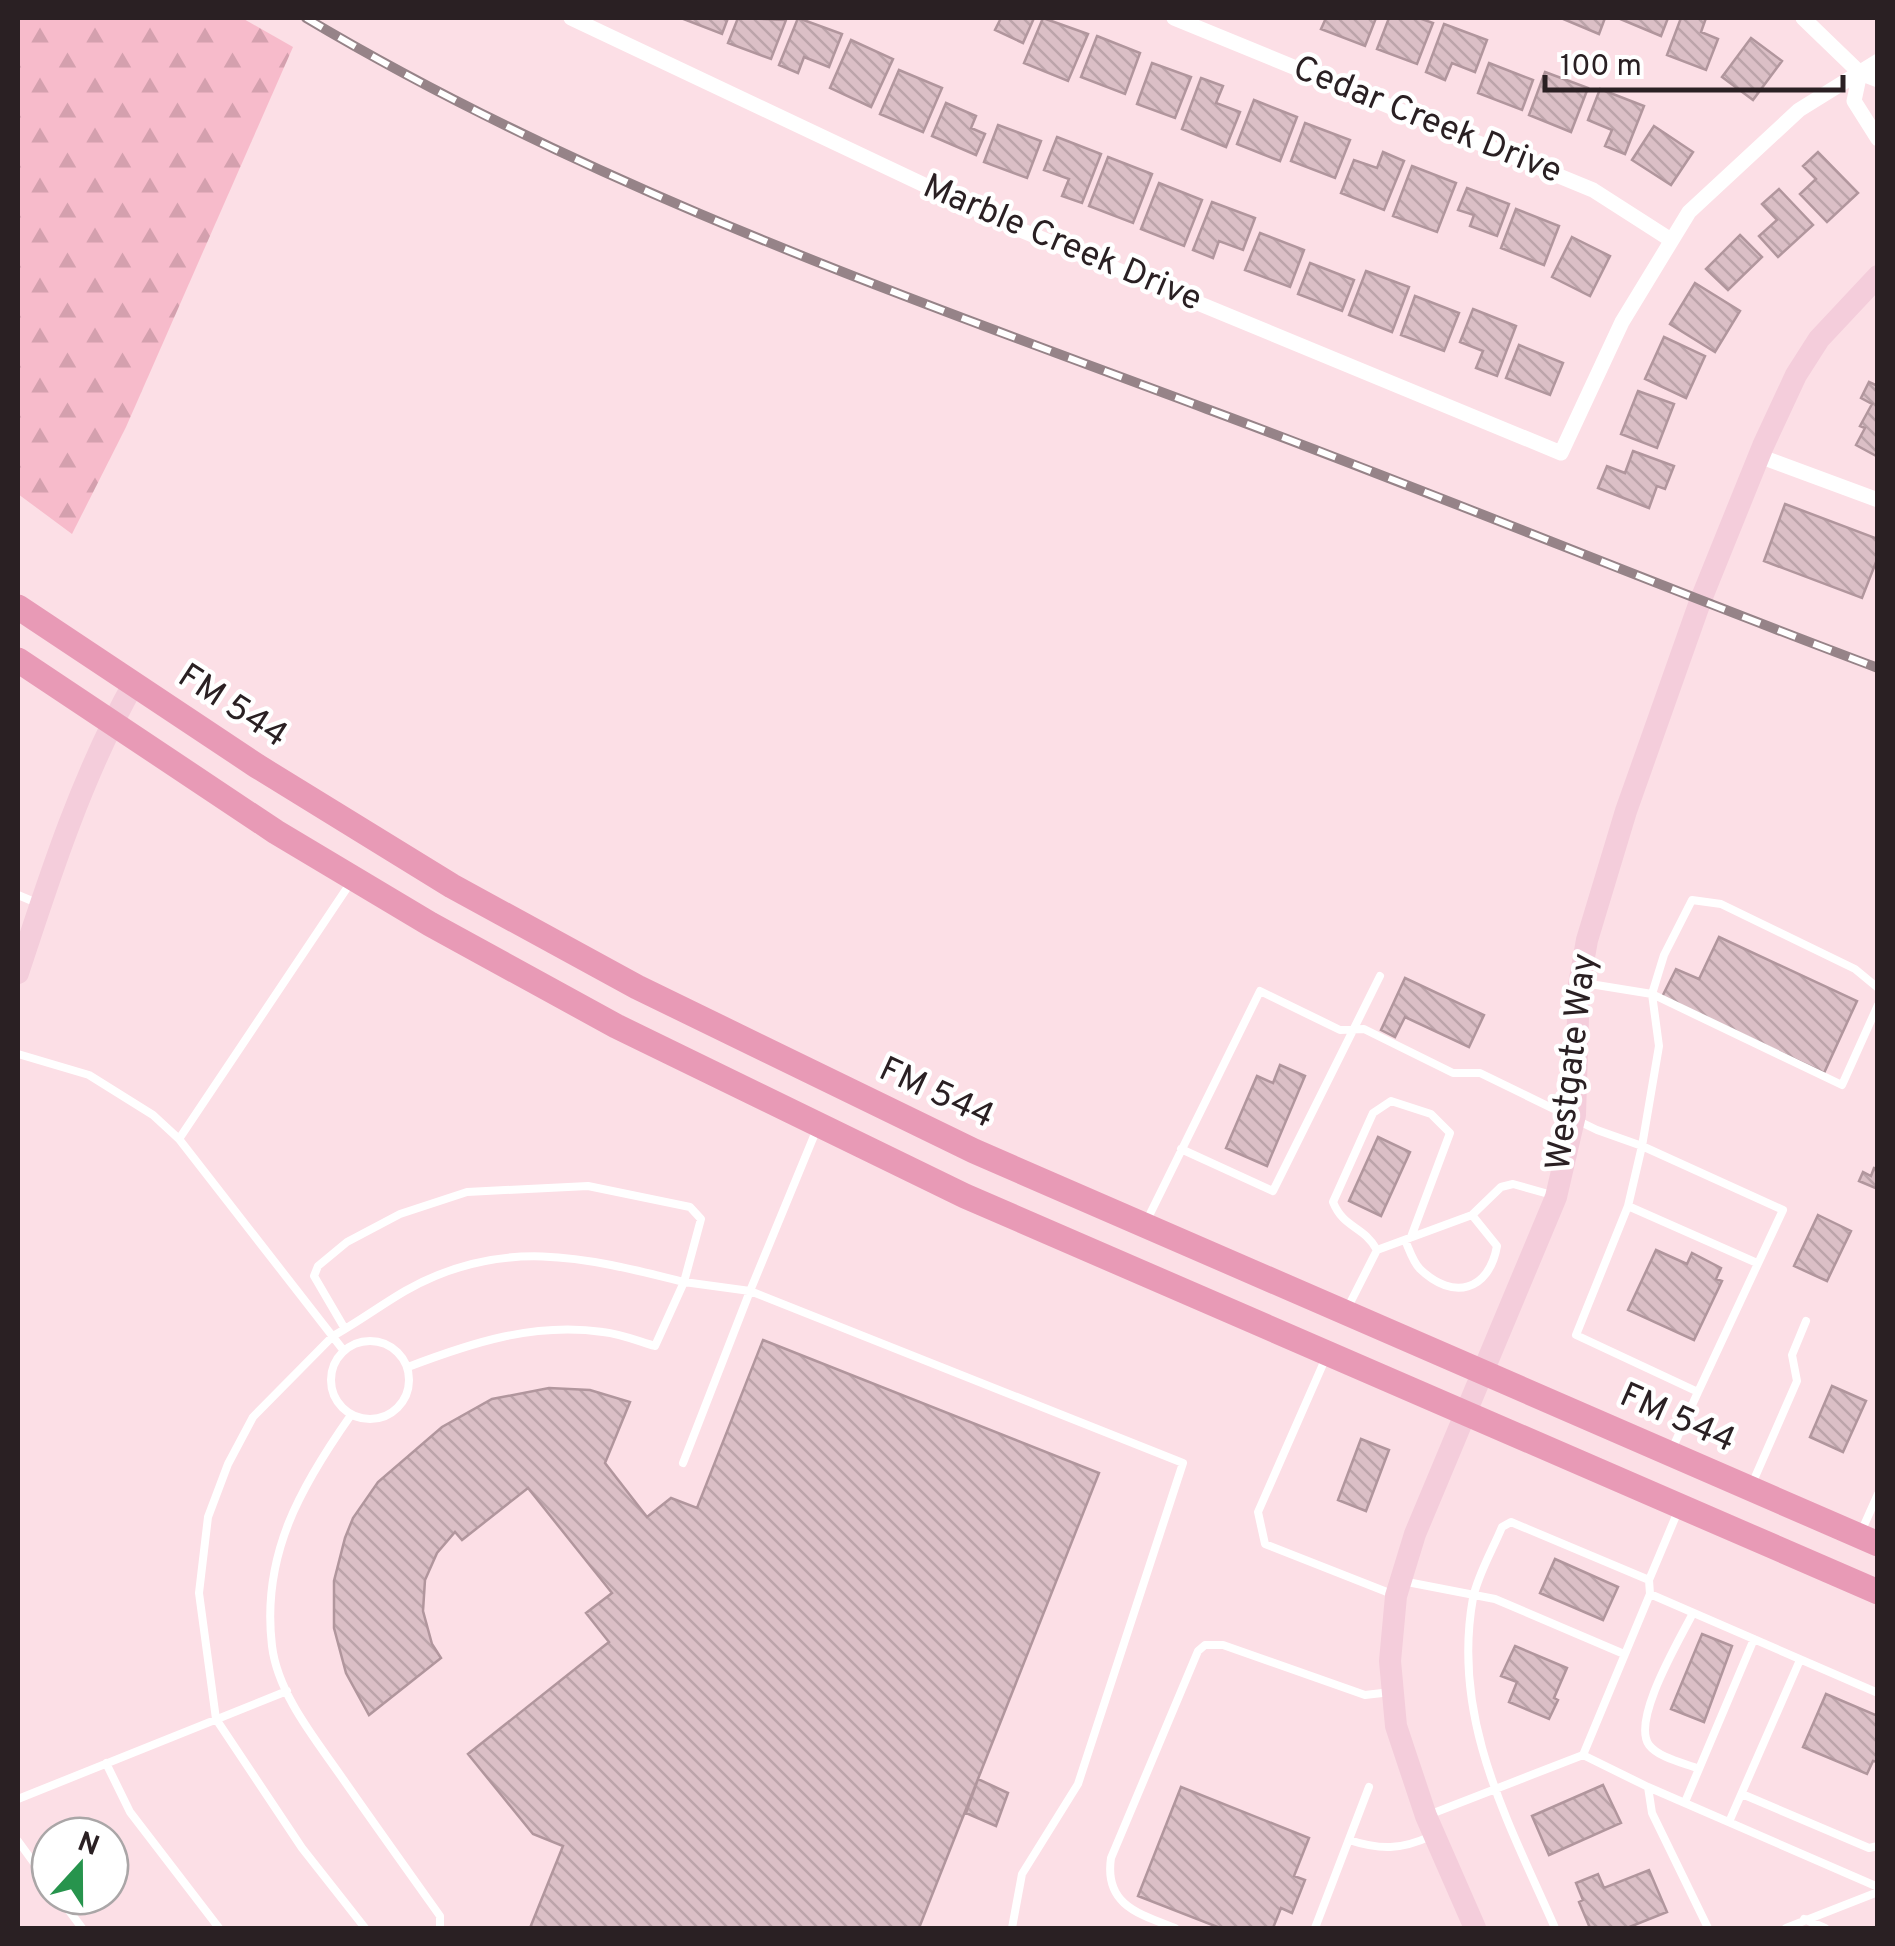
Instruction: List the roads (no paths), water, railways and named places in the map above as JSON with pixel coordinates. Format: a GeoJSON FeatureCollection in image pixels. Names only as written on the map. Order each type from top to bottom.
{"type":"FeatureCollection","features":[{"type":"Feature","properties":{"kind":"main road","name":"FM 544"},"geometry":{"type":"LineString","coordinates":[[18,606],[257,766],[452,886],[637,987],[834,1085],[1144,1226],[1868,1540]]}},
{"type":"Feature","properties":{"kind":"main road"},"geometry":{"type":"LineString","coordinates":[[18,660],[111,724],[354,878],[616,1026],[965,1196],[1878,1592]]}},
{"type":"Feature","properties":{"kind":"main road"},"geometry":{"type":"LineString","coordinates":[[818,1126],[834,1085]]}},
{"type":"Feature","properties":{"kind":"street","name":"Marble Creek Drive"},"geometry":{"type":"LineString","coordinates":[[571,18],[1011,226],[1561,453],[1622,322],[1671,240]]}},
{"type":"Feature","properties":{"kind":"street","name":"Cedar Creek Drive"},"geometry":{"type":"LineString","coordinates":[[1174,18],[1594,190],[1671,240]]}},
{"type":"Feature","properties":{"kind":"street"},"geometry":{"type":"LineString","coordinates":[[1802,18],[1860,72],[1878,80]]}},
{"type":"Feature","properties":{"kind":"street"},"geometry":{"type":"LineString","coordinates":[[1671,240],[1688,212],[1799,110],[1878,62]]}},
{"type":"Feature","properties":{"kind":"street"},"geometry":{"type":"LineString","coordinates":[[1860,72],[1854,100],[1878,139]]}},
{"type":"Feature","properties":{"kind":"street","name":"Westgate Way"},"geometry":{"type":"LineString","coordinates":[[1475,1928],[1406,1764],[1390,1692],[1392,1625],[1398,1588],[1415,1534],[1464,1412],[1556,1197],[1574,1119],[1580,983],[1600,890],[1700,602],[1796,375],[1854,298],[1878,276]]}},
{"type":"Feature","properties":{"kind":"street"},"geometry":{"type":"LineString","coordinates":[[1759,456],[1878,500]]}},
{"type":"Feature","properties":{"kind":"street"},"geometry":{"type":"LineString","coordinates":[[18,973],[40,904],[111,724],[134,684]]}},
{"type":"Feature","properties":{"kind":"lane"},"geometry":{"type":"LineString","coordinates":[[179,1139],[354,878]]}},
{"type":"Feature","properties":{"kind":"lane"},"geometry":{"type":"LineString","coordinates":[[18,895],[40,904]]}},
{"type":"Feature","properties":{"kind":"lane"},"geometry":{"type":"LineString","coordinates":[[1698,1392],[1576,1335],[1628,1206],[1642,1146],[1659,1046],[1652,994],[1664,955],[1692,900],[1722,904],[1855,969],[1878,988]]}},
{"type":"Feature","properties":{"kind":"lane"},"geometry":{"type":"LineString","coordinates":[[1182,1149],[1273,1191],[1380,976]]}},
{"type":"Feature","properties":{"kind":"lane"},"geometry":{"type":"LineString","coordinates":[[1580,983],[1652,994],[1842,1084],[1878,1004]]}},
{"type":"Feature","properties":{"kind":"lane"},"geometry":{"type":"LineString","coordinates":[[1144,1226],[1260,991],[1340,1030],[1364,1029],[1453,1073],[1480,1073],[1574,1119],[1782,1210],[1670,1454]]}},
{"type":"Feature","properties":{"kind":"lane"},"geometry":{"type":"LineString","coordinates":[[18,1054],[89,1075],[152,1115],[179,1139],[344,1351]]}},
{"type":"Feature","properties":{"kind":"lane"},"geometry":{"type":"LineString","coordinates":[[1377,1250],[1369,1236],[1340,1218],[1333,1202],[1373,1113],[1391,1101],[1431,1114],[1450,1134],[1408,1239],[1418,1268],[1461,1289],[1478,1285],[1486,1276],[1497,1246],[1472,1215]]}},
{"type":"Feature","properties":{"kind":"lane"},"geometry":{"type":"LineString","coordinates":[[683,1463],[818,1126]]}},
{"type":"Feature","properties":{"kind":"lane"},"geometry":{"type":"LineString","coordinates":[[345,1330],[314,1276],[316,1269],[347,1242],[400,1214],[468,1192],[588,1186],[690,1207],[702,1219],[684,1282],[656,1346],[603,1332],[534,1330],[476,1342],[408,1367]]}},
{"type":"Feature","properties":{"kind":"lane"},"geometry":{"type":"LineString","coordinates":[[1345,1312],[1377,1250],[1472,1215],[1501,1186],[1527,1187],[1556,1197]]}},
{"type":"Feature","properties":{"kind":"lane"},"geometry":{"type":"LineString","coordinates":[[1628,1206],[1757,1263]]}},
{"type":"Feature","properties":{"kind":"lane"},"geometry":{"type":"LineString","coordinates":[[365,1928],[302,1848],[216,1719],[200,1593],[208,1517],[228,1464],[253,1417],[333,1336],[406,1290],[462,1266],[526,1255],[578,1258],[684,1282],[750,1291],[1182,1463],[1078,1784],[1022,1874],[1012,1928]]}},
{"type":"Feature","properties":{"kind":"lane"},"geometry":{"type":"LineString","coordinates":[[1749,1490],[1797,1382],[1792,1356],[1806,1321]]}},
{"type":"Feature","properties":{"kind":"lane"},"geometry":{"type":"LineString","coordinates":[[374,1341],[395,1350],[408,1367],[409,1391],[396,1411],[374,1420],[351,1415],[336,1400],[330,1380],[332,1369],[353,1345],[374,1341]]}},
{"type":"Feature","properties":{"kind":"lane"},"geometry":{"type":"LineString","coordinates":[[1328,1353],[1258,1512],[1265,1544],[1398,1588],[1474,1594],[1518,1607],[1624,1654]]}},
{"type":"Feature","properties":{"kind":"lane"},"geometry":{"type":"LineString","coordinates":[[351,1415],[311,1472],[284,1530],[272,1588],[272,1648],[287,1691],[312,1734],[440,1916],[440,1928]]}},
{"type":"Feature","properties":{"kind":"lane"},"geometry":{"type":"LineString","coordinates":[[1868,1540],[1878,1494]]}},
{"type":"Feature","properties":{"kind":"lane"},"geometry":{"type":"LineString","coordinates":[[1584,1755],[1650,1594],[1648,1580],[1679,1507]]}},
{"type":"Feature","properties":{"kind":"lane"},"geometry":{"type":"LineString","coordinates":[[1555,1928],[1494,1789],[1468,1684],[1466,1655],[1474,1594],[1502,1527],[1511,1522],[1648,1580]]}},
{"type":"Feature","properties":{"kind":"lane"},"geometry":{"type":"LineString","coordinates":[[1650,1594],[1878,1693]]}},
{"type":"Feature","properties":{"kind":"lane"},"geometry":{"type":"LineString","coordinates":[[1693,1613],[1660,1681],[1643,1728],[1646,1740],[1656,1751],[1699,1770]]}},
{"type":"Feature","properties":{"kind":"lane"},"geometry":{"type":"LineString","coordinates":[[1685,1802],[1754,1640]]}},
{"type":"Feature","properties":{"kind":"lane"},"geometry":{"type":"LineString","coordinates":[[1175,1928],[1120,1901],[1109,1873],[1111,1858],[1198,1651],[1205,1646],[1223,1645],[1364,1696],[1390,1692]]}},
{"type":"Feature","properties":{"kind":"lane"},"geometry":{"type":"LineString","coordinates":[[1730,1822],[1800,1660]]}},
{"type":"Feature","properties":{"kind":"lane"},"geometry":{"type":"LineString","coordinates":[[18,1799],[287,1691]]}},
{"type":"Feature","properties":{"kind":"lane"},"geometry":{"type":"LineString","coordinates":[[1349,1840],[1377,1849],[1396,1848],[1494,1789],[1584,1755],[1878,1890]]}},
{"type":"Feature","properties":{"kind":"lane"},"geometry":{"type":"LineString","coordinates":[[106,1763],[130,1812],[218,1928]]}},
{"type":"Feature","properties":{"kind":"lane"},"geometry":{"type":"LineString","coordinates":[[1316,1928],[1369,1787]]}},
{"type":"Feature","properties":{"kind":"lane"},"geometry":{"type":"LineString","coordinates":[[1648,1787],[1652,1813],[1708,1928]]}},
{"type":"Feature","properties":{"kind":"lane"},"geometry":{"type":"LineString","coordinates":[[1742,1794],[1869,1848],[1878,1846]]}},
{"type":"Feature","properties":{"kind":"lane"},"geometry":{"type":"LineString","coordinates":[[1786,1928],[1878,1890]]}},
{"type":"Feature","properties":{"kind":"lane"},"geometry":{"type":"LineString","coordinates":[[1804,1920],[1825,1928]]}},
{"type":"Feature","properties":{"kind":"railway"},"geometry":{"type":"LineString","coordinates":[[306,18],[523,134],[748,234],[1878,668]]}}]}
